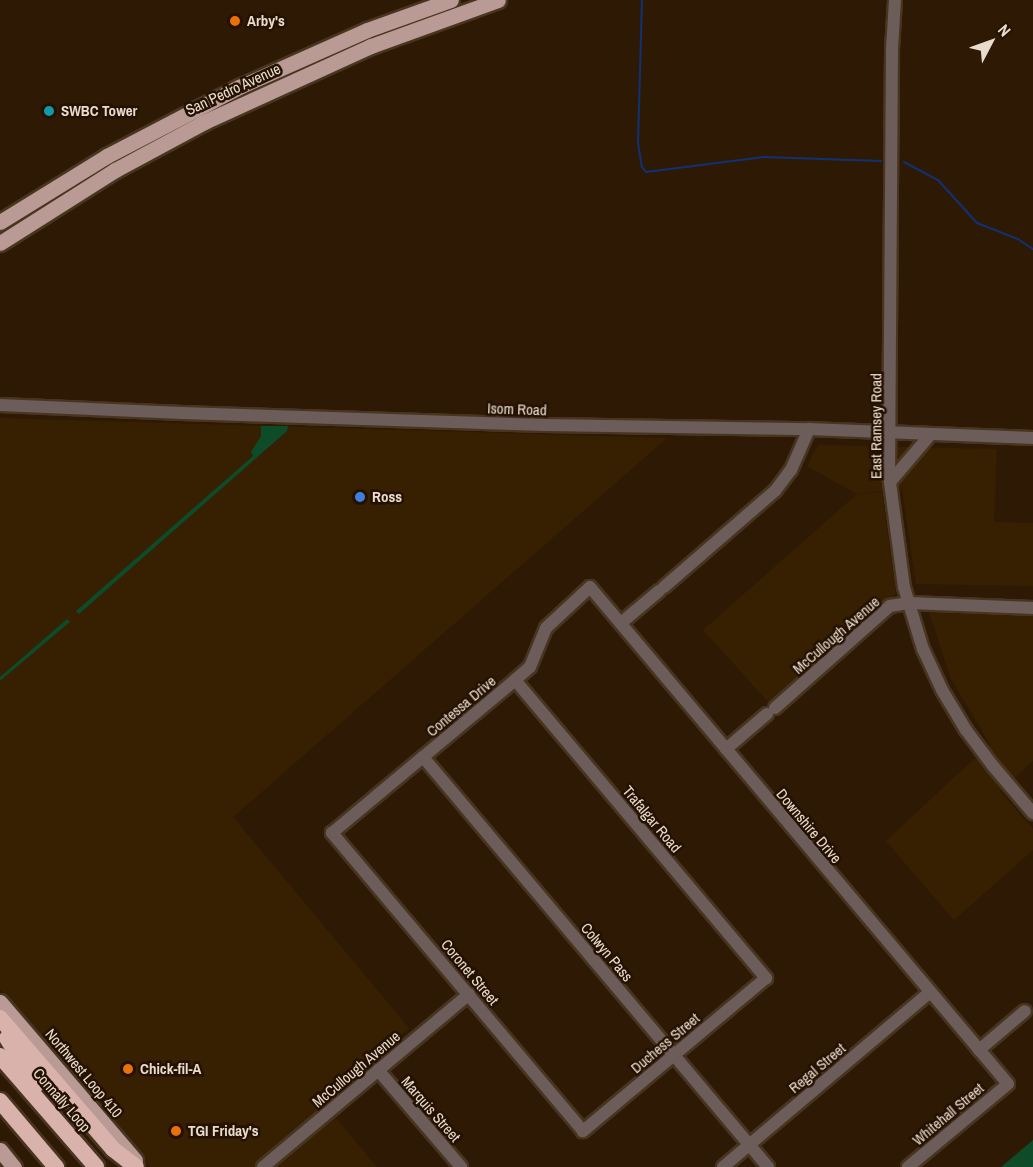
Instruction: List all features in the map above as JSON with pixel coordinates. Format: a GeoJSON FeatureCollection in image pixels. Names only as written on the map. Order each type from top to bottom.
{"type":"FeatureCollection","features":[{"type":"Feature","properties":{"kind":"highway"},"geometry":{"type":"LineString","coordinates":[[0,1018],[113,1149],[138,1167]]}},
{"type":"Feature","properties":{"kind":"highway"},"geometry":{"type":"LineString","coordinates":[[0,1026],[61,1127]]}},
{"type":"Feature","properties":{"kind":"highway","name":"Connally Loop"},"geometry":{"type":"LineString","coordinates":[[0,1056],[96,1167]]}},
{"type":"Feature","properties":{"kind":"highway"},"geometry":{"type":"LineString","coordinates":[[0,1101],[56,1167]]}},
{"type":"Feature","properties":{"kind":"main road","name":"San Pedro Avenue"},"geometry":{"type":"LineString","coordinates":[[0,222],[96,162],[191,111],[324,48],[451,0]]}},
{"type":"Feature","properties":{"kind":"main road","name":"San Pedro Avenue"},"geometry":{"type":"LineString","coordinates":[[0,243],[83,190],[197,125],[371,46],[498,0]]}},
{"type":"Feature","properties":{"kind":"main road"},"geometry":{"type":"LineString","coordinates":[[96,162],[105,177]]}},
{"type":"Feature","properties":{"kind":"main road"},"geometry":{"type":"LineString","coordinates":[[74,176],[83,190]]}},
{"type":"Feature","properties":{"kind":"main road","name":"Northwest Loop 410"},"geometry":{"type":"LineString","coordinates":[[0,1002],[138,1167]]}},
{"type":"Feature","properties":{"kind":"main road"},"geometry":{"type":"LineString","coordinates":[[0,1150],[14,1167]]}},
{"type":"Feature","properties":{"kind":"street","name":"East Ramsey Road"},"geometry":{"type":"LineString","coordinates":[[895,0],[892,49],[889,433],[890,482],[900,567],[923,649],[942,690],[981,750],[1033,813]]}},
{"type":"Feature","properties":{"kind":"street","name":"Isom Road"},"geometry":{"type":"LineString","coordinates":[[0,405],[546,425],[809,429],[1033,438]]}},
{"type":"Feature","properties":{"kind":"street"},"geometry":{"type":"LineString","coordinates":[[621,623],[778,488],[791,470],[809,429]]}},
{"type":"Feature","properties":{"kind":"street"},"geometry":{"type":"LineString","coordinates":[[890,482],[930,435]]}},
{"type":"Feature","properties":{"kind":"street","name":"Downshire Drive"},"geometry":{"type":"LineString","coordinates":[[590,586],[1008,1084]]}},
{"type":"Feature","properties":{"kind":"street","name":"Contessa Drive"},"geometry":{"type":"LineString","coordinates":[[332,833],[530,667],[546,628],[590,586]]}},
{"type":"Feature","properties":{"kind":"street","name":"McCullough Avenue"},"geometry":{"type":"LineString","coordinates":[[726,749],[890,606],[909,603],[1033,608]]}},
{"type":"Feature","properties":{"kind":"street","name":"Trafalgar Road"},"geometry":{"type":"LineString","coordinates":[[515,680],[766,978]]}},
{"type":"Feature","properties":{"kind":"street","name":"Colwyn Pass"},"geometry":{"type":"LineString","coordinates":[[423,757],[768,1167]]}},
{"type":"Feature","properties":{"kind":"street","name":"Coronet Street"},"geometry":{"type":"LineString","coordinates":[[332,833],[583,1131]]}},
{"type":"Feature","properties":{"kind":"street","name":"Duchess Street"},"geometry":{"type":"LineString","coordinates":[[583,1131],[766,978]]}},
{"type":"Feature","properties":{"kind":"street","name":"Regal Street"},"geometry":{"type":"LineString","coordinates":[[723,1167],[930,992]]}},
{"type":"Feature","properties":{"kind":"street","name":"McCullough Avenue"},"geometry":{"type":"LineString","coordinates":[[262,1167],[469,994]]}},
{"type":"Feature","properties":{"kind":"street"},"geometry":{"type":"LineString","coordinates":[[979,1050],[1030,1008]]}},
{"type":"Feature","properties":{"kind":"street","name":"Marquis Street"},"geometry":{"type":"LineString","coordinates":[[378,1070],[461,1167]]}},
{"type":"Feature","properties":{"kind":"street","name":"Whitehall Street"},"geometry":{"type":"LineString","coordinates":[[916,1164],[1008,1084]]}},
{"type":"Feature","properties":{"kind":"shaded area"},"geometry":{"type":"Polygon","coordinates":[[[0,418],[667,438],[233,817],[409,1028],[323,1103],[377,1167],[150,1167],[0,989],[0,418]]]}},
{"type":"Feature","properties":{"kind":"shaded area"},"geometry":{"type":"Polygon","coordinates":[[[818,445],[997,449],[994,522],[1033,523],[1033,586],[916,584],[902,489],[857,494],[807,466],[818,445]]]}},
{"type":"Feature","properties":{"kind":"shaded area"},"geometry":{"type":"Polygon","coordinates":[[[882,492],[896,594],[771,705],[703,630],[857,494],[882,492]]]}},
{"type":"Feature","properties":{"kind":"shaded area"},"geometry":{"type":"Polygon","coordinates":[[[929,612],[1033,616],[1033,761],[1000,791],[1033,829],[1033,850],[954,920],[886,841],[990,744],[951,679],[929,612]]]}},
{"type":"Feature","properties":{"kind":"green space"},"geometry":{"type":"Polygon","coordinates":[[[261,426],[288,426],[287,431],[79,614],[76,611],[253,456],[251,452],[261,436],[261,426]]]}},
{"type":"Feature","properties":{"kind":"green space"},"geometry":{"type":"Polygon","coordinates":[[[67,619],[70,622],[0,681],[0,677],[67,619]]]}},
{"type":"Feature","properties":{"kind":"green space"},"geometry":{"type":"Polygon","coordinates":[[[1033,1140],[1033,1167],[1001,1167],[1033,1140]]]}},
{"type":"Feature","properties":{"kind":"waterway"},"geometry":{"type":"LineString","coordinates":[[642,0],[638,143],[642,167],[646,172],[764,157],[881,161]]}},
{"type":"Feature","properties":{"kind":"waterway"},"geometry":{"type":"LineString","coordinates":[[904,162],[938,180],[977,223],[1018,239],[1033,249]]}},
{"type":"Feature","properties":{"kind":"place","name":"Arby's"},"geometry":{"type":"Point","coordinates":[235,21]}},
{"type":"Feature","properties":{"kind":"place","name":"SWBC Tower"},"geometry":{"type":"Point","coordinates":[49,111]}},
{"type":"Feature","properties":{"kind":"place","name":"Ross"},"geometry":{"type":"Point","coordinates":[360,497]}},
{"type":"Feature","properties":{"kind":"place","name":"Chick-fil-A"},"geometry":{"type":"Point","coordinates":[128,1069]}},
{"type":"Feature","properties":{"kind":"place","name":"TGI Friday's"},"geometry":{"type":"Point","coordinates":[176,1131]}}]}
